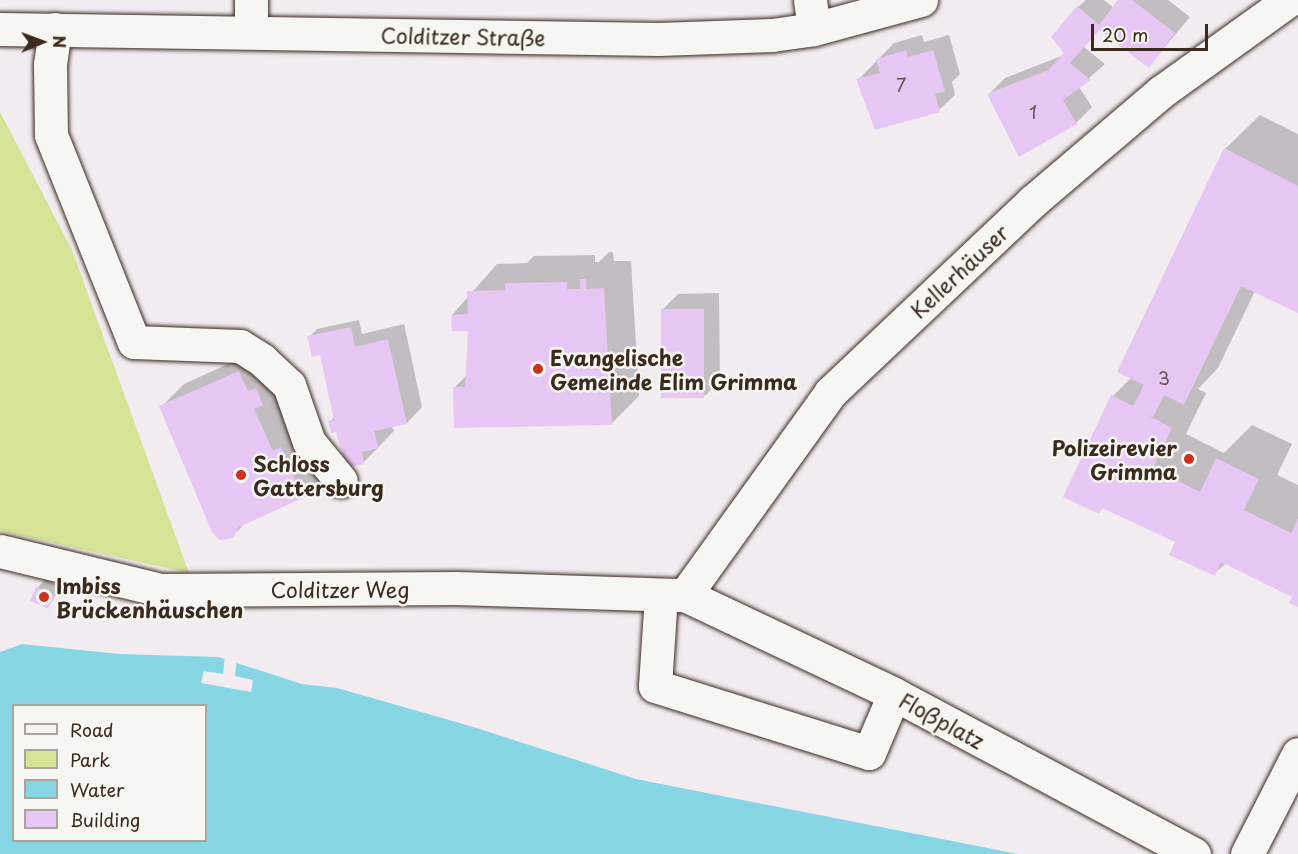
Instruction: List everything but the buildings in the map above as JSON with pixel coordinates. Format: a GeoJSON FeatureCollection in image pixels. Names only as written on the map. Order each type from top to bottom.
{"type":"FeatureCollection","features":[{"type":"Feature","properties":{"kind":"street"},"geometry":{"type":"LineString","coordinates":[[251,0],[251,32]]}},
{"type":"Feature","properties":{"kind":"street","name":"Colditzer Straße"},"geometry":{"type":"LineString","coordinates":[[0,29],[55,28],[659,39],[772,35],[812,14],[921,0]]}},
{"type":"Feature","properties":{"kind":"street","name":"Kellerhäuser"},"geometry":{"type":"LineString","coordinates":[[673,595],[830,393],[1033,201],[1161,92],[1289,0]]}},
{"type":"Feature","properties":{"kind":"street"},"geometry":{"type":"LineString","coordinates":[[55,28],[50,64],[51,135],[134,342],[240,346],[262,360],[289,385],[309,442],[341,481]]}},
{"type":"Feature","properties":{"kind":"street","name":"Colditzer Weg"},"geometry":{"type":"LineString","coordinates":[[0,551],[161,590],[456,588],[673,595]]}},
{"type":"Feature","properties":{"kind":"street"},"geometry":{"type":"LineString","coordinates":[[673,595],[655,686],[869,753],[894,694]]}},
{"type":"Feature","properties":{"kind":"street","name":"Floßplatz"},"geometry":{"type":"LineString","coordinates":[[673,595],[894,694],[1194,854]]}},
{"type":"Feature","properties":{"kind":"street"},"geometry":{"type":"LineString","coordinates":[[1247,854],[1298,754]]}},
{"type":"Feature","properties":{"kind":"green space"},"geometry":{"type":"Polygon","coordinates":[[[0,112],[72,250],[189,573],[0,531],[0,112]]]}},
{"type":"Feature","properties":{"kind":"water"},"geometry":{"type":"Polygon","coordinates":[[[22,644],[119,654],[218,657],[302,684],[337,688],[470,726],[636,779],[1018,854],[0,854],[0,652],[22,644]]]}},
{"type":"Feature","properties":{"kind":"pier"},"geometry":{"type":"Polygon","coordinates":[[[225,655],[237,659],[235,676],[253,680],[251,692],[201,683],[204,671],[223,674],[225,655]]]}},
{"type":"Feature","properties":{"kind":"place","name":"Evangelische Gemeinde Elim Grimma"},"geometry":{"type":"Point","coordinates":[538,369]}},
{"type":"Feature","properties":{"kind":"place","name":"Polizeirevier Grimma"},"geometry":{"type":"Point","coordinates":[1189,459]}},
{"type":"Feature","properties":{"kind":"place","name":"Schloss Gattersburg"},"geometry":{"type":"Point","coordinates":[241,475]}},
{"type":"Feature","properties":{"kind":"place","name":"Imbiss Brückenhäuschen"},"geometry":{"type":"Point","coordinates":[44,597]}}]}
